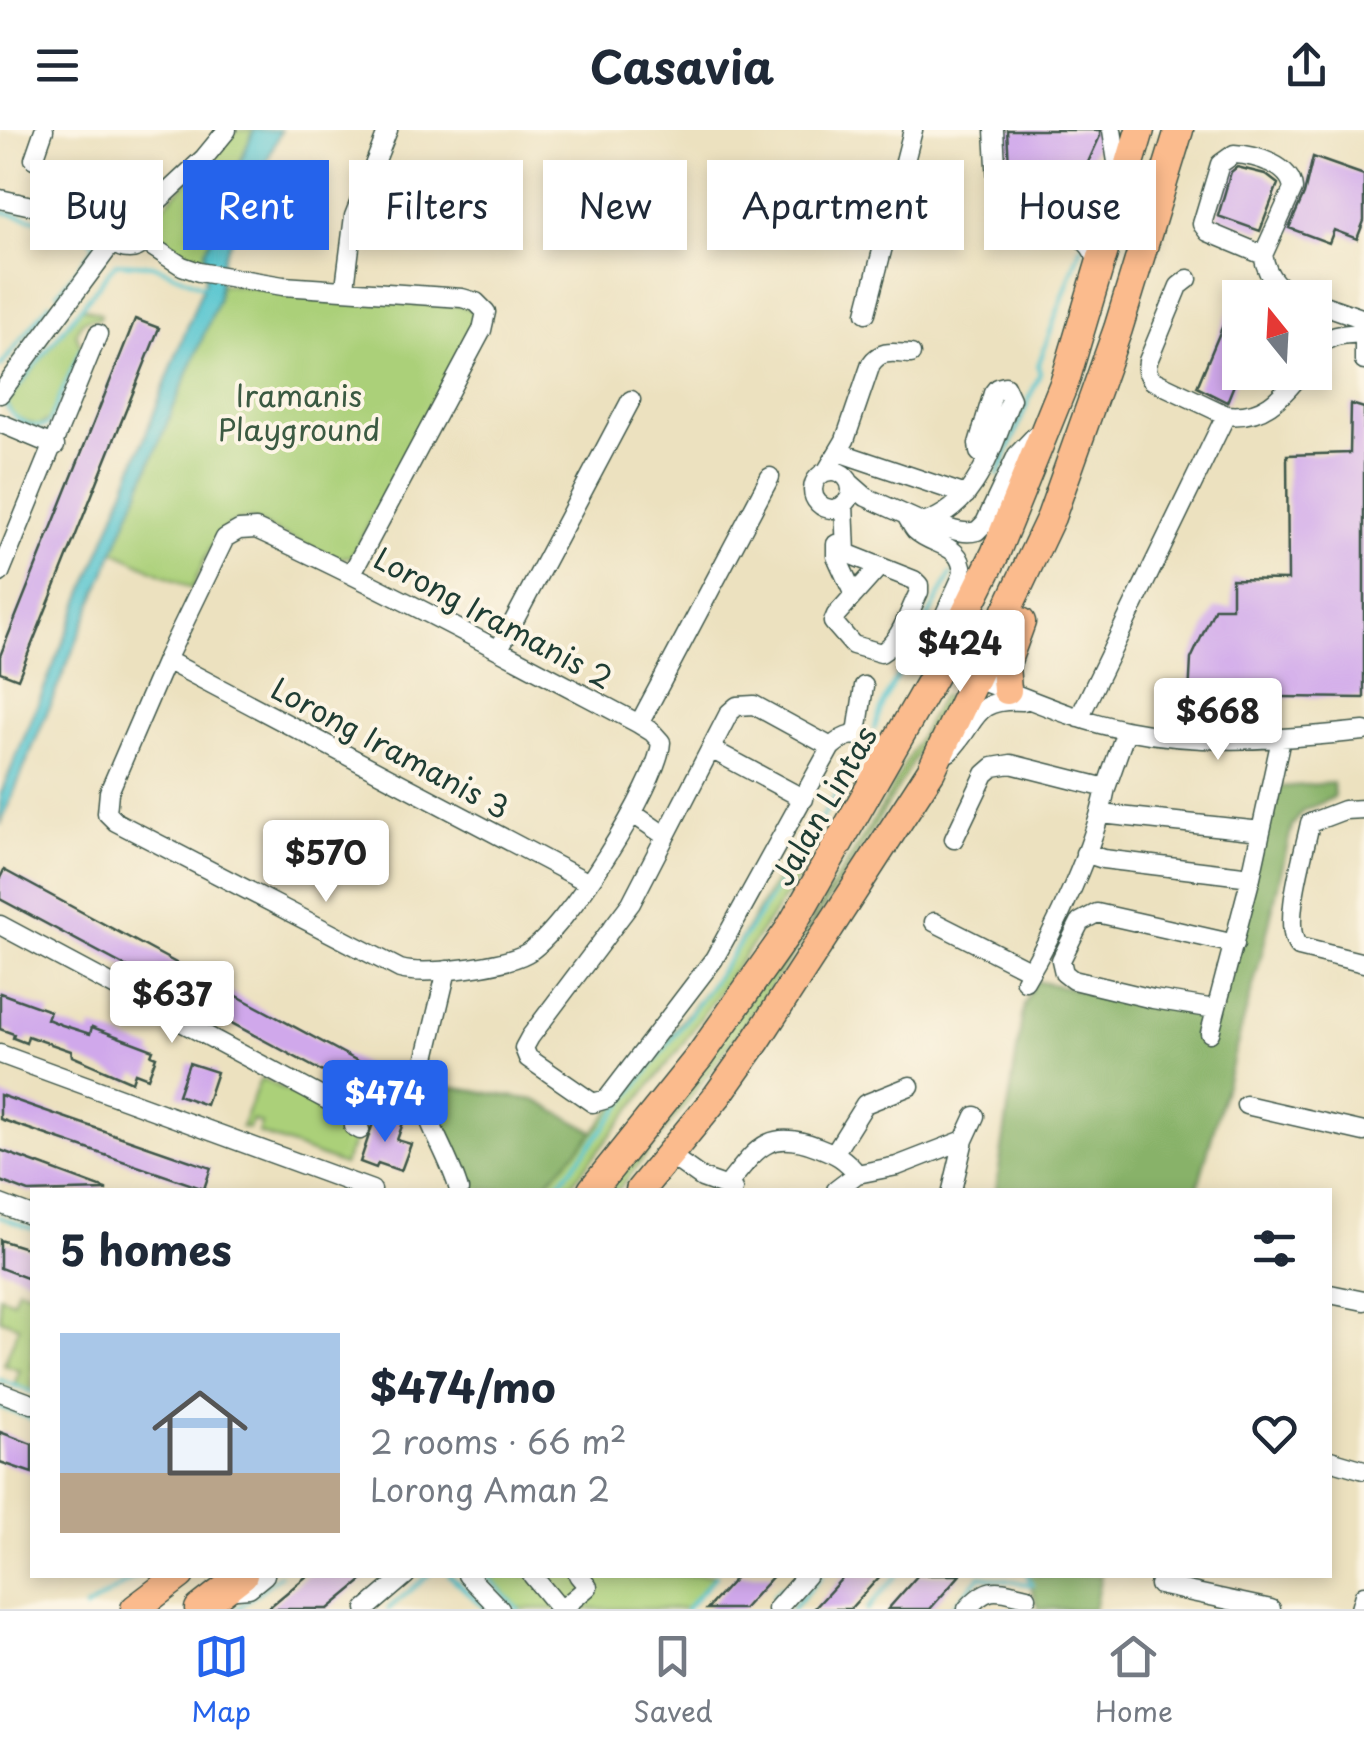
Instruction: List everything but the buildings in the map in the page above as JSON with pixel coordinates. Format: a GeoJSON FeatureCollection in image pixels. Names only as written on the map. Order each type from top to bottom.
{"type":"FeatureCollection","features":[{"type":"Feature","properties":{"kind":"highway","name":"Jalan Lintas"},"geometry":{"type":"LineString","coordinates":[[1132,160],[1140,130]]}},
{"type":"Feature","properties":{"kind":"highway"},"geometry":{"type":"LineString","coordinates":[[642,1188],[717,1096],[756,1041],[932,771],[1042,538],[1138,266],[1179,130]]}},
{"type":"Feature","properties":{"kind":"highway","name":"Jalan Lintas"},"geometry":{"type":"LineString","coordinates":[[594,1188],[700,1056],[789,930],[930,682],[995,554],[1065,382],[1089,250]]}},
{"type":"Feature","properties":{"kind":"highway"},"geometry":{"type":"LineString","coordinates":[[995,554],[1019,547],[1026,537],[1109,322],[1138,266]]}},
{"type":"Feature","properties":{"kind":"highway"},"geometry":{"type":"LineString","coordinates":[[1018,696],[1004,666],[1028,608],[1042,538]]}},
{"type":"Feature","properties":{"kind":"highway"},"geometry":{"type":"LineString","coordinates":[[789,930],[807,918],[844,860],[947,677],[956,672],[973,678]]}},
{"type":"Feature","properties":{"kind":"highway"},"geometry":{"type":"LineString","coordinates":[[134,1609],[176,1578]]}},
{"type":"Feature","properties":{"kind":"highway"},"geometry":{"type":"LineString","coordinates":[[199,1609],[234,1582]]}},
{"type":"Feature","properties":{"kind":"street"},"geometry":{"type":"LineString","coordinates":[[34,158],[44,130]]}},
{"type":"Feature","properties":{"kind":"street"},"geometry":{"type":"LineString","coordinates":[[163,196],[227,130]]}},
{"type":"Feature","properties":{"kind":"street"},"geometry":{"type":"LineString","coordinates":[[345,288],[354,216],[388,130]]}},
{"type":"Feature","properties":{"kind":"street"},"geometry":{"type":"LineString","coordinates":[[866,312],[913,130]]}},
{"type":"Feature","properties":{"kind":"street"},"geometry":{"type":"LineString","coordinates":[[994,130],[996,160]]}},
{"type":"Feature","properties":{"kind":"street"},"geometry":{"type":"LineString","coordinates":[[1112,130],[1117,160]]}},
{"type":"Feature","properties":{"kind":"street"},"geometry":{"type":"LineString","coordinates":[[1262,255],[1293,189],[1292,180],[1287,172],[1234,154],[1220,164],[1202,224],[1208,232],[1262,255],[1272,280]]}},
{"type":"Feature","properties":{"kind":"street"},"geometry":{"type":"LineString","coordinates":[[0,199],[30,205]]}},
{"type":"Feature","properties":{"kind":"street"},"geometry":{"type":"LineString","coordinates":[[0,394],[107,250]]}},
{"type":"Feature","properties":{"kind":"street"},"geometry":{"type":"LineString","coordinates":[[158,250],[182,266],[200,272],[283,286],[462,298],[482,306],[486,312],[482,330],[428,436],[352,573]]}},
{"type":"Feature","properties":{"kind":"street"},"geometry":{"type":"LineString","coordinates":[[1188,279],[1179,286],[1148,361],[1147,371],[1152,380],[1226,415],[1239,416],[1266,410],[1285,390]]}},
{"type":"Feature","properties":{"kind":"street"},"geometry":{"type":"LineString","coordinates":[[1332,308],[1364,319]]}},
{"type":"Feature","properties":{"kind":"street"},"geometry":{"type":"LineString","coordinates":[[0,573],[98,334]]}},
{"type":"Feature","properties":{"kind":"street"},"geometry":{"type":"LineString","coordinates":[[1332,337],[1364,334]]}},
{"type":"Feature","properties":{"kind":"street"},"geometry":{"type":"LineString","coordinates":[[1364,342],[1364,361]]}},
{"type":"Feature","properties":{"kind":"street"},"geometry":{"type":"LineString","coordinates":[[854,594],[836,556],[839,505],[850,494],[839,476],[844,447],[876,356],[886,352],[911,354]]}},
{"type":"Feature","properties":{"kind":"street"},"geometry":{"type":"LineString","coordinates":[[499,649],[631,400]]}},
{"type":"Feature","properties":{"kind":"street"},"geometry":{"type":"LineString","coordinates":[[1078,718],[1226,415]]}},
{"type":"Feature","properties":{"kind":"street"},"geometry":{"type":"LineString","coordinates":[[0,423],[55,446]]}},
{"type":"Feature","properties":{"kind":"street"},"geometry":{"type":"LineString","coordinates":[[995,554],[909,517],[866,496],[839,476],[816,479],[813,490],[818,502],[866,506],[888,514],[909,517],[938,524],[962,532],[977,531],[985,523],[1018,456],[1047,424]]}},
{"type":"Feature","properties":{"kind":"street"},"geometry":{"type":"LineString","coordinates":[[844,447],[966,494]]}},
{"type":"Feature","properties":{"kind":"street"},"geometry":{"type":"LineString","coordinates":[[909,517],[947,514],[966,494],[987,459]]}},
{"type":"Feature","properties":{"kind":"street"},"geometry":{"type":"LineString","coordinates":[[166,660],[110,792],[107,814],[400,969],[426,973],[528,953],[589,883],[632,813],[660,757],[661,742],[639,724],[770,477]]}},
{"type":"Feature","properties":{"kind":"street"},"geometry":{"type":"LineString","coordinates":[[839,505],[846,553],[914,580],[919,585],[899,633],[881,654],[853,645],[834,622],[878,567]]}},
{"type":"Feature","properties":{"kind":"street"},"geometry":{"type":"LineString","coordinates":[[909,517],[914,530],[948,546],[963,564],[963,574],[927,660],[930,682]]}},
{"type":"Feature","properties":{"kind":"street","name":"Lorong Iramanis 2"},"geometry":{"type":"LineString","coordinates":[[166,660],[225,538],[238,530],[256,528],[352,573],[639,724]]}},
{"type":"Feature","properties":{"kind":"street","name":"Lorong Iramanis 3"},"geometry":{"type":"LineString","coordinates":[[166,660],[589,883]]}},
{"type":"Feature","properties":{"kind":"street"},"geometry":{"type":"LineString","coordinates":[[973,678],[1078,718],[1126,730],[1265,752],[1274,774]]}},
{"type":"Feature","properties":{"kind":"street"},"geometry":{"type":"LineString","coordinates":[[857,733],[864,686]]}},
{"type":"Feature","properties":{"kind":"street"},"geometry":{"type":"LineString","coordinates":[[932,771],[959,743],[978,710],[1018,696]]}},
{"type":"Feature","properties":{"kind":"street"},"geometry":{"type":"LineString","coordinates":[[831,747],[745,703],[730,713],[631,903],[524,1048],[528,1058],[592,1104],[607,1099],[714,959],[831,747],[844,736],[857,733],[872,741],[875,758],[842,818],[842,839]]}},
{"type":"Feature","properties":{"kind":"street"},"geometry":{"type":"LineString","coordinates":[[934,922],[1028,976],[1101,814],[1126,730]]}},
{"type":"Feature","properties":{"kind":"street"},"geometry":{"type":"LineString","coordinates":[[1200,740],[1281,739],[1364,731]]}},
{"type":"Feature","properties":{"kind":"street"},"geometry":{"type":"LineString","coordinates":[[1210,1033],[1235,944],[1281,739]]}},
{"type":"Feature","properties":{"kind":"street"},"geometry":{"type":"LineString","coordinates":[[711,749],[804,799]]}},
{"type":"Feature","properties":{"kind":"street"},"geometry":{"type":"LineString","coordinates":[[954,840],[985,774],[1002,764],[1106,788]]}},
{"type":"Feature","properties":{"kind":"street"},"geometry":{"type":"LineString","coordinates":[[1364,809],[1344,810],[1310,823],[1290,932],[1299,947],[1364,963]]}},
{"type":"Feature","properties":{"kind":"street"},"geometry":{"type":"LineString","coordinates":[[632,813],[664,836]]}},
{"type":"Feature","properties":{"kind":"street"},"geometry":{"type":"LineString","coordinates":[[1101,814],[1261,831]]}},
{"type":"Feature","properties":{"kind":"street"},"geometry":{"type":"LineString","coordinates":[[1085,853],[1251,876]]}},
{"type":"Feature","properties":{"kind":"street"},"geometry":{"type":"LineString","coordinates":[[1215,1010],[1073,980],[1064,974],[1061,960],[1080,922],[1097,914],[1235,944]]}},
{"type":"Feature","properties":{"kind":"street"},"geometry":{"type":"LineString","coordinates":[[0,924],[357,1116],[353,1126],[360,1130]]}},
{"type":"Feature","properties":{"kind":"street"},"geometry":{"type":"LineString","coordinates":[[448,970],[419,1086],[421,1100],[459,1188]]}},
{"type":"Feature","properties":{"kind":"street"},"geometry":{"type":"LineString","coordinates":[[0,1054],[367,1188]]}},
{"type":"Feature","properties":{"kind":"street"},"geometry":{"type":"LineString","coordinates":[[834,1152],[864,1104],[910,1086]]}},
{"type":"Feature","properties":{"kind":"street"},"geometry":{"type":"LineString","coordinates":[[1246,1105],[1364,1132]]}},
{"type":"Feature","properties":{"kind":"street"},"geometry":{"type":"LineString","coordinates":[[952,1188],[964,1140],[975,1116]]}},
{"type":"Feature","properties":{"kind":"street"},"geometry":{"type":"LineString","coordinates":[[668,1154],[702,1178],[731,1188],[762,1145],[776,1138],[792,1138],[834,1152],[857,1174]]}},
{"type":"Feature","properties":{"kind":"street"},"geometry":{"type":"LineString","coordinates":[[839,1188],[857,1174],[896,1166],[964,1140]]}},
{"type":"Feature","properties":{"kind":"street"},"geometry":{"type":"LineString","coordinates":[[0,1204],[30,1215]]}},
{"type":"Feature","properties":{"kind":"street"},"geometry":{"type":"LineString","coordinates":[[1332,1294],[1364,1301]]}},
{"type":"Feature","properties":{"kind":"street"},"geometry":{"type":"LineString","coordinates":[[0,1392],[30,1403]]}},
{"type":"Feature","properties":{"kind":"street"},"geometry":{"type":"LineString","coordinates":[[1332,1461],[1364,1470]]}},
{"type":"Feature","properties":{"kind":"street"},"geometry":{"type":"LineString","coordinates":[[116,1609],[157,1578]]}},
{"type":"Feature","properties":{"kind":"street"},"geometry":{"type":"LineString","coordinates":[[234,1582],[249,1588],[261,1578]]}},
{"type":"Feature","properties":{"kind":"street"},"geometry":{"type":"LineString","coordinates":[[366,1609],[402,1578]]}},
{"type":"Feature","properties":{"kind":"street"},"geometry":{"type":"LineString","coordinates":[[470,1578],[500,1609]]}},
{"type":"Feature","properties":{"kind":"street"},"geometry":{"type":"LineString","coordinates":[[535,1578],[561,1609],[588,1588],[580,1578]]}},
{"type":"Feature","properties":{"kind":"street"},"geometry":{"type":"LineString","coordinates":[[776,1609],[803,1578]]}},
{"type":"Feature","properties":{"kind":"street"},"geometry":{"type":"LineString","coordinates":[[1159,1585],[1271,1609]]}},
{"type":"Feature","properties":{"kind":"street"},"geometry":{"type":"LineString","coordinates":[[967,1609],[982,1592],[993,1590],[1027,1597]]}},
{"type":"Feature","properties":{"kind":"street"},"geometry":{"type":"LineString","coordinates":[[1360,1609],[1364,1595]]}},
{"type":"Feature","properties":{"kind":"green space"},"geometry":{"type":"Polygon","coordinates":[[[237,130],[254,130],[241,160],[208,160],[237,130]]]}},
{"type":"Feature","properties":{"kind":"green space"},"geometry":{"type":"Polygon","coordinates":[[[183,186],[183,250],[208,250],[205,265],[175,254],[163,242],[163,207],[183,186]]]}},
{"type":"Feature","properties":{"kind":"green space","name":"Iramanis Playground"},"geometry":{"type":"Polygon","coordinates":[[[220,284],[461,305],[473,310],[478,320],[352,556],[334,559],[250,519],[238,521],[213,545],[192,589],[114,551],[218,300],[220,284]]]}},
{"type":"Feature","properties":{"kind":"green space"},"geometry":{"type":"Polygon","coordinates":[[[82,307],[101,314],[99,319],[84,321],[77,330],[81,346],[51,418],[38,426],[15,417],[6,404],[82,307]]]}},
{"type":"Feature","properties":{"kind":"green space"},"geometry":{"type":"Polygon","coordinates":[[[942,696],[946,696],[874,828],[752,1013],[620,1188],[604,1188],[772,967],[805,931],[880,810],[942,696]]]}},
{"type":"Feature","properties":{"kind":"green space"},"geometry":{"type":"Polygon","coordinates":[[[1333,783],[1334,797],[1303,811],[1292,826],[1261,957],[1198,1188],[996,1188],[1024,1004],[1035,981],[1206,1018],[1279,787],[1333,783]]]}},
{"type":"Feature","properties":{"kind":"green space"},"geometry":{"type":"Polygon","coordinates":[[[782,870],[799,877],[679,1049],[569,1188],[542,1188],[594,1132],[722,970],[782,870]]]}},
{"type":"Feature","properties":{"kind":"green space"},"geometry":{"type":"Polygon","coordinates":[[[261,1078],[346,1119],[343,1128],[357,1135],[343,1165],[258,1133],[261,1123],[252,1120],[248,1129],[241,1127],[261,1078]]]}},
{"type":"Feature","properties":{"kind":"green space"},"geometry":{"type":"Polygon","coordinates":[[[428,1084],[535,1100],[594,1132],[542,1188],[470,1188],[428,1084]]]}},
{"type":"Feature","properties":{"kind":"green space"},"geometry":{"type":"Polygon","coordinates":[[[18,1288],[30,1292],[30,1391],[14,1385],[20,1370],[4,1364],[19,1326],[0,1319],[0,1296],[13,1301],[18,1288]]]}},
{"type":"Feature","properties":{"kind":"green space"},"geometry":{"type":"Polygon","coordinates":[[[489,1578],[713,1578],[686,1609],[518,1609],[489,1578]]]}},
{"type":"Feature","properties":{"kind":"green space"},"geometry":{"type":"Polygon","coordinates":[[[1028,1578],[1100,1578],[1094,1609],[1039,1609],[1028,1578]]]}},
{"type":"Feature","properties":{"kind":"water"},"geometry":{"type":"Polygon","coordinates":[[[254,130],[281,130],[267,160],[241,160],[254,130]]]}},
{"type":"Feature","properties":{"kind":"water"},"geometry":{"type":"Polygon","coordinates":[[[205,250],[227,250],[218,300],[0,826],[0,796],[205,281],[205,250]]]}},
{"type":"Feature","properties":{"kind":"waterway"},"geometry":{"type":"LineString","coordinates":[[1106,160],[1107,156]]}},
{"type":"Feature","properties":{"kind":"waterway"},"geometry":{"type":"LineString","coordinates":[[0,211],[86,232],[95,246],[58,293]]}},
{"type":"Feature","properties":{"kind":"waterway"},"geometry":{"type":"LineString","coordinates":[[998,475],[1040,373],[1038,366],[1080,250]]}},
{"type":"Feature","properties":{"kind":"waterway"},"geometry":{"type":"LineString","coordinates":[[81,348],[48,425],[29,424],[12,414],[5,403],[116,263],[153,265],[205,287]]}},
{"type":"Feature","properties":{"kind":"waterway"},"geometry":{"type":"LineString","coordinates":[[0,367],[50,303]]}},
{"type":"Feature","properties":{"kind":"waterway"},"geometry":{"type":"LineString","coordinates":[[874,729],[883,703],[951,574]]}},
{"type":"Feature","properties":{"kind":"waterway"},"geometry":{"type":"LineString","coordinates":[[555,1188],[637,1086],[716,978],[862,753]]}},
{"type":"Feature","properties":{"kind":"waterway"},"geometry":{"type":"LineString","coordinates":[[0,1217],[30,1228]]}},
{"type":"Feature","properties":{"kind":"waterway"},"geometry":{"type":"LineString","coordinates":[[0,1380],[30,1391]]}},
{"type":"Feature","properties":{"kind":"waterway"},"geometry":{"type":"LineString","coordinates":[[0,1407],[30,1418]]}},
{"type":"Feature","properties":{"kind":"waterway"},"geometry":{"type":"LineString","coordinates":[[85,1609],[133,1578]]}},
{"type":"Feature","properties":{"kind":"waterway"},"geometry":{"type":"LineString","coordinates":[[237,1609],[276,1578]]}},
{"type":"Feature","properties":{"kind":"waterway"},"geometry":{"type":"LineString","coordinates":[[388,1609],[425,1578]]}},
{"type":"Feature","properties":{"kind":"waterway"},"geometry":{"type":"LineString","coordinates":[[452,1578],[486,1609]]}},
{"type":"Feature","properties":{"kind":"waterway"},"geometry":{"type":"LineString","coordinates":[[489,1578],[518,1609]]}},
{"type":"Feature","properties":{"kind":"waterway"},"geometry":{"type":"LineString","coordinates":[[686,1609],[713,1578]]}},
{"type":"Feature","properties":{"kind":"waterway"},"geometry":{"type":"LineString","coordinates":[[792,1609],[819,1578]]}},
{"type":"Feature","properties":{"kind":"waterway"},"geometry":{"type":"LineString","coordinates":[[867,1609],[894,1578]]}},
{"type":"Feature","properties":{"kind":"waterway"},"geometry":{"type":"LineString","coordinates":[[951,1609],[978,1578]]}},
{"type":"Feature","properties":{"kind":"waterway"},"geometry":{"type":"LineString","coordinates":[[992,1578],[1033,1585]]}},
{"type":"Feature","properties":{"kind":"waterway"},"geometry":{"type":"LineString","coordinates":[[1029,1578],[1033,1585]]}},
{"type":"Feature","properties":{"kind":"waterway"},"geometry":{"type":"LineString","coordinates":[[773,1597],[782,1587]]}}]}
